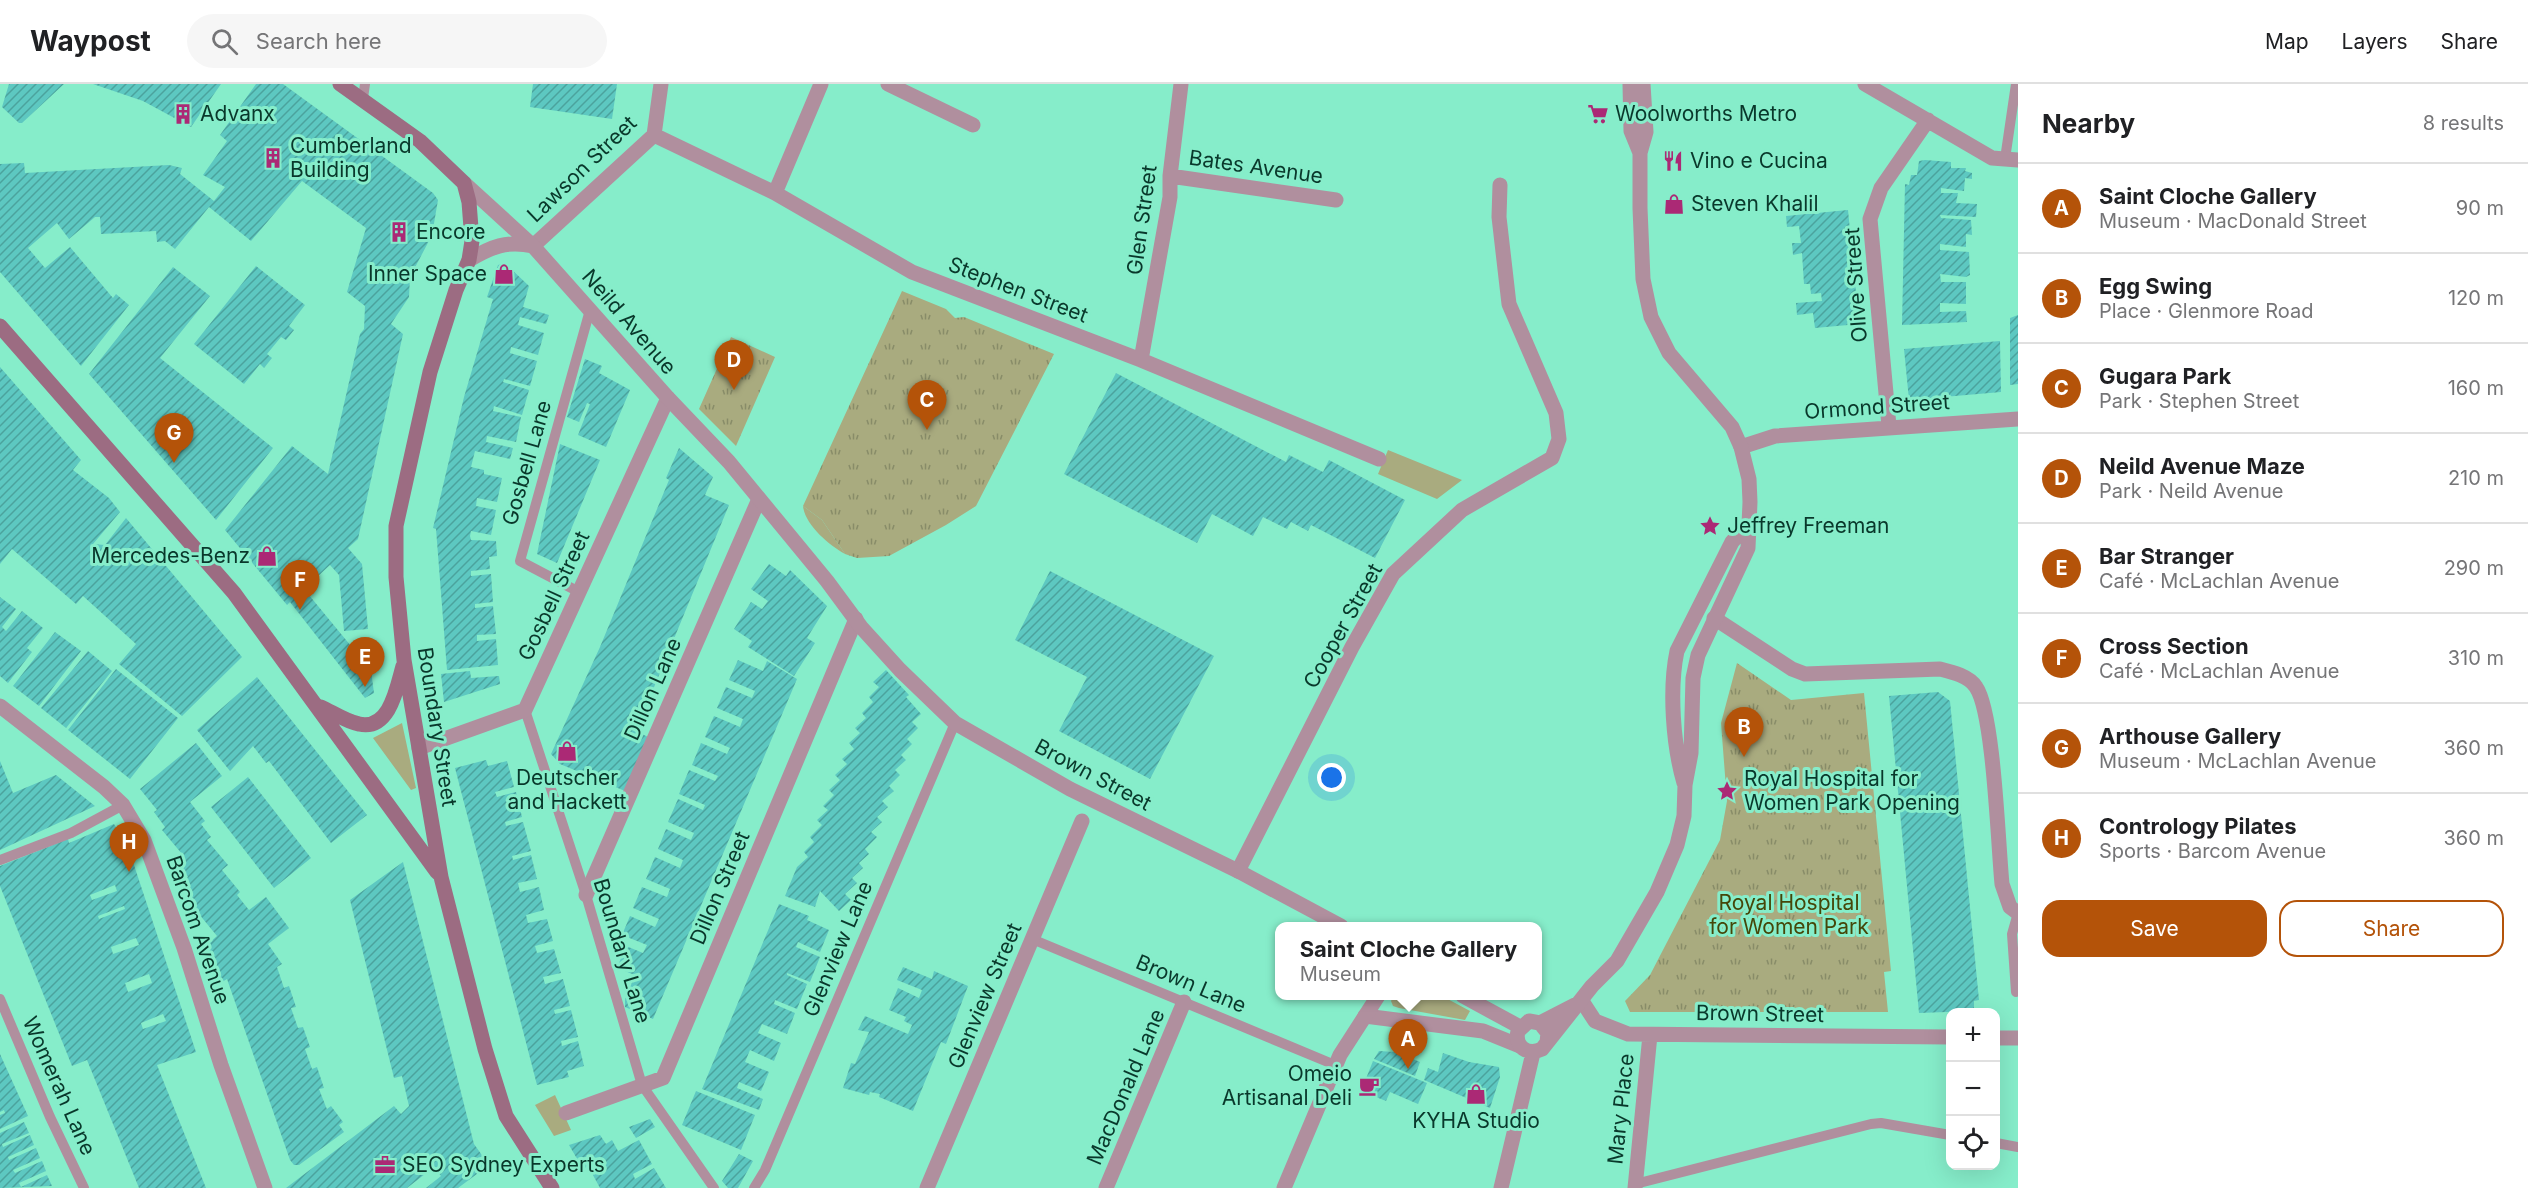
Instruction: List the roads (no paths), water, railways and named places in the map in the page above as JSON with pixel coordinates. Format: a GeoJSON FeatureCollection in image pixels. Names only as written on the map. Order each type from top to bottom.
{"type":"FeatureCollection","features":[{"type":"Feature","properties":{"kind":"main road","name":"Neild Avenue"},"geometry":{"type":"LineString","coordinates":[[340,84],[364,91],[464,183]]}},
{"type":"Feature","properties":{"kind":"main road","name":"Boundary Street"},"geometry":{"type":"LineString","coordinates":[[464,183],[471,219],[469,260],[456,290],[430,372],[396,526],[396,576],[404,660],[441,877],[506,1116],[552,1188]]}},
{"type":"Feature","properties":{"kind":"main road"},"geometry":{"type":"LineString","coordinates":[[0,326],[234,593],[319,706],[441,877]]}},
{"type":"Feature","properties":{"kind":"main road"},"geometry":{"type":"LineString","coordinates":[[319,706],[360,724],[372,723],[388,711],[404,660]]}},
{"type":"Feature","properties":{"kind":"street","name":"Lawson Street"},"geometry":{"type":"LineString","coordinates":[[533,246],[654,135],[662,84]]}},
{"type":"Feature","properties":{"kind":"street"},"geometry":{"type":"LineString","coordinates":[[775,193],[821,84]]}},
{"type":"Feature","properties":{"kind":"street"},"geometry":{"type":"LineString","coordinates":[[888,84],[973,125]]}},
{"type":"Feature","properties":{"kind":"street","name":"Glen Street"},"geometry":{"type":"LineString","coordinates":[[1141,360],[1170,197],[1170,176],[1181,84]]}},
{"type":"Feature","properties":{"kind":"street"},"geometry":{"type":"LineString","coordinates":[[1630,84],[1631,131],[1640,153]]}},
{"type":"Feature","properties":{"kind":"street"},"geometry":{"type":"LineString","coordinates":[[1365,1016],[1483,1032],[1526,1049],[1542,1049],[1592,987],[1617,961],[1657,892],[1677,845],[1684,816],[1685,785],[1691,753],[1693,678],[1698,655],[1748,548],[1749,479],[1741,447],[1732,427],[1669,353],[1651,317],[1643,279],[1640,153],[1646,132],[1643,84]]}},
{"type":"Feature","properties":{"kind":"street"},"geometry":{"type":"LineString","coordinates":[[1865,84],[1992,158],[2011,160]]}},
{"type":"Feature","properties":{"kind":"street","name":"Olive Street"},"geometry":{"type":"LineString","coordinates":[[1889,426],[1870,219],[1881,188],[1929,120]]}},
{"type":"Feature","properties":{"kind":"street","name":"Stephen Street"},"geometry":{"type":"LineString","coordinates":[[654,135],[775,193],[912,272],[1141,360],[1378,459]]}},
{"type":"Feature","properties":{"kind":"street","name":"Bates Avenue"},"geometry":{"type":"LineString","coordinates":[[1170,176],[1336,200]]}},
{"type":"Feature","properties":{"kind":"street","name":"Neild Avenue"},"geometry":{"type":"LineString","coordinates":[[464,183],[533,246],[668,398],[729,462],[856,619]]}},
{"type":"Feature","properties":{"kind":"street","name":"Cooper Street"},"geometry":{"type":"LineString","coordinates":[[1238,871],[1352,647],[1393,574],[1462,510],[1552,458],[1559,440],[1556,413],[1509,304],[1499,217],[1500,185]]}},
{"type":"Feature","properties":{"kind":"street"},"geometry":{"type":"LineString","coordinates":[[469,260],[499,244],[517,242],[533,246]]}},
{"type":"Feature","properties":{"kind":"street","name":"Gosbell Street"},"geometry":{"type":"LineString","coordinates":[[525,710],[668,398]]}},
{"type":"Feature","properties":{"kind":"street","name":"Ormond Street"},"geometry":{"type":"LineString","coordinates":[[1741,447],[1775,436],[1889,426],[2018,419]]}},
{"type":"Feature","properties":{"kind":"street","name":"Dillon Lane"},"geometry":{"type":"LineString","coordinates":[[586,895],[759,499]]}},
{"type":"Feature","properties":{"kind":"street"},"geometry":{"type":"LineString","coordinates":[[1685,785],[1676,756],[1673,668],[1677,651],[1732,542],[1747,525]]}},
{"type":"Feature","properties":{"kind":"street"},"geometry":{"type":"LineString","coordinates":[[1714,618],[1792,669],[1805,674],[1940,669],[1959,674],[1976,685],[1984,704],[1988,732],[2002,884],[2010,907],[2018,913]]}},
{"type":"Feature","properties":{"kind":"street","name":"Brown Street"},"geometry":{"type":"LineString","coordinates":[[856,619],[900,670],[955,723],[1070,789],[1238,871],[1332,922]]}},
{"type":"Feature","properties":{"kind":"street","name":"Dillon Street"},"geometry":{"type":"LineString","coordinates":[[566,1113],[663,1078],[856,619]]}},
{"type":"Feature","properties":{"kind":"street","name":"Barcom Avenue"},"geometry":{"type":"LineString","coordinates":[[0,706],[104,787],[123,805],[144,840],[265,1188]]}},
{"type":"Feature","properties":{"kind":"street"},"geometry":{"type":"LineString","coordinates":[[419,748],[525,710]]}},
{"type":"Feature","properties":{"kind":"street","name":"Glenview Street"},"geometry":{"type":"LineString","coordinates":[[927,1188],[1082,821]]}},
{"type":"Feature","properties":{"kind":"street"},"geometry":{"type":"LineString","coordinates":[[1284,1188],[1335,1065],[1375,1000]]}},
{"type":"Feature","properties":{"kind":"street"},"geometry":{"type":"LineString","coordinates":[[1470,1000],[1520,1027]]}},
{"type":"Feature","properties":{"kind":"street"},"geometry":{"type":"LineString","coordinates":[[1500,1188],[1526,1049],[1516,1036],[1520,1027],[1529,1021],[1540,1023],[1582,1001]]}},
{"type":"Feature","properties":{"kind":"street","name":"Brown Street"},"geometry":{"type":"LineString","coordinates":[[1582,1001],[1595,1021],[1607,1028],[1628,1034],[1946,1037]]}},
{"type":"Feature","properties":{"kind":"street","name":"MacDonald Lane"},"geometry":{"type":"LineString","coordinates":[[1106,1188],[1184,1002]]}},
{"type":"Feature","properties":{"kind":"street"},"geometry":{"type":"LineString","coordinates":[[1540,1023],[1548,1033],[1547,1042]]}},
{"type":"Feature","properties":{"kind":"street","name":"Mary Place"},"geometry":{"type":"LineString","coordinates":[[1635,1186],[1650,1035]]}},
{"type":"Feature","properties":{"kind":"street"},"geometry":{"type":"LineString","coordinates":[[2000,1038],[2018,1038]]}},
{"type":"Feature","properties":{"kind":"lane"},"geometry":{"type":"LineString","coordinates":[[2011,160],[2016,84]]}},
{"type":"Feature","properties":{"kind":"lane","name":"Gosbell Lane"},"geometry":{"type":"LineString","coordinates":[[579,592],[520,561],[590,309]]}},
{"type":"Feature","properties":{"kind":"lane","name":"Boundary Lane"},"geometry":{"type":"LineString","coordinates":[[525,710],[586,895],[642,1086],[714,1188]]}},
{"type":"Feature","properties":{"kind":"lane","name":"Glenview Lane"},"geometry":{"type":"LineString","coordinates":[[754,1188],[765,1170],[955,723]]}},
{"type":"Feature","properties":{"kind":"lane"},"geometry":{"type":"LineString","coordinates":[[0,860],[72,833],[123,805]]}},
{"type":"Feature","properties":{"kind":"lane"},"geometry":{"type":"LineString","coordinates":[[2016,992],[2012,934],[2018,913]]}},
{"type":"Feature","properties":{"kind":"lane","name":"Brown Lane"},"geometry":{"type":"LineString","coordinates":[[1032,939],[1335,1065]]}},
{"type":"Feature","properties":{"kind":"lane","name":"Womerah Lane"},"geometry":{"type":"LineString","coordinates":[[0,999],[50,1116],[84,1188]]}},
{"type":"Feature","properties":{"kind":"lane"},"geometry":{"type":"LineString","coordinates":[[1635,1186],[1871,1124],[1946,1134]]}},
{"type":"Feature","properties":{"kind":"lane"},"geometry":{"type":"LineString","coordinates":[[2000,1144],[2018,1147]]}},
{"type":"Feature","properties":{"kind":"place","name":"Advanx"},"geometry":{"type":"Point","coordinates":[183,114]}},
{"type":"Feature","properties":{"kind":"place","name":"Woolworths Metro"},"geometry":{"type":"Point","coordinates":[1598,114]}},
{"type":"Feature","properties":{"kind":"place","name":"Cumberland Building"},"geometry":{"type":"Point","coordinates":[273,158]}},
{"type":"Feature","properties":{"kind":"place","name":"Vino e Cucina"},"geometry":{"type":"Point","coordinates":[1673,161]}},
{"type":"Feature","properties":{"kind":"place","name":"Steven Khalil"},"geometry":{"type":"Point","coordinates":[1674,204]}},
{"type":"Feature","properties":{"kind":"place","name":"Encore"},"geometry":{"type":"Point","coordinates":[399,232]}},
{"type":"Feature","properties":{"kind":"place","name":"Inner Space"},"geometry":{"type":"Point","coordinates":[504,274]}},
{"type":"Feature","properties":{"kind":"place","name":"Neild Avenue Maze"},"geometry":{"type":"Point","coordinates":[734,390]}},
{"type":"Feature","properties":{"kind":"place","name":"Gugara Park"},"geometry":{"type":"Point","coordinates":[927,430]}},
{"type":"Feature","properties":{"kind":"place","name":"Arthouse Gallery"},"geometry":{"type":"Point","coordinates":[174,463]}},
{"type":"Feature","properties":{"kind":"place","name":"Jeffrey Freeman"},"geometry":{"type":"Point","coordinates":[1710,526]}},
{"type":"Feature","properties":{"kind":"place","name":"Mercedes-Benz"},"geometry":{"type":"Point","coordinates":[267,556]}},
{"type":"Feature","properties":{"kind":"place","name":"Cross Section"},"geometry":{"type":"Point","coordinates":[300,610]}},
{"type":"Feature","properties":{"kind":"place","name":"Bar Stranger"},"geometry":{"type":"Point","coordinates":[365,687]}},
{"type":"Feature","properties":{"kind":"place","name":"Deutscher and Hackett"},"geometry":{"type":"Point","coordinates":[567,751]}},
{"type":"Feature","properties":{"kind":"place","name":"Egg Swing"},"geometry":{"type":"Point","coordinates":[1744,757]}},
{"type":"Feature","properties":{"kind":"place","name":"Royal Hospital for Women Park Opening"},"geometry":{"type":"Point","coordinates":[1727,791]}},
{"type":"Feature","properties":{"kind":"place","name":"Contrology Pilates"},"geometry":{"type":"Point","coordinates":[129,872]}},
{"type":"Feature","properties":{"kind":"place","name":"Saint Cloche Gallery"},"geometry":{"type":"Point","coordinates":[1408,1069]}},
{"type":"Feature","properties":{"kind":"place","name":"Omeio Artisanal Deli"},"geometry":{"type":"Point","coordinates":[1369,1086]}},
{"type":"Feature","properties":{"kind":"place","name":"KYHA Studio"},"geometry":{"type":"Point","coordinates":[1476,1094]}},
{"type":"Feature","properties":{"kind":"place","name":"SEO Sydney Experts"},"geometry":{"type":"Point","coordinates":[385,1165]}},
{"type":"Feature","properties":{"kind":"park label","name":"Royal Hospital for Women Park"},"geometry":{"type":"Point","coordinates":[1789,915]}}]}
